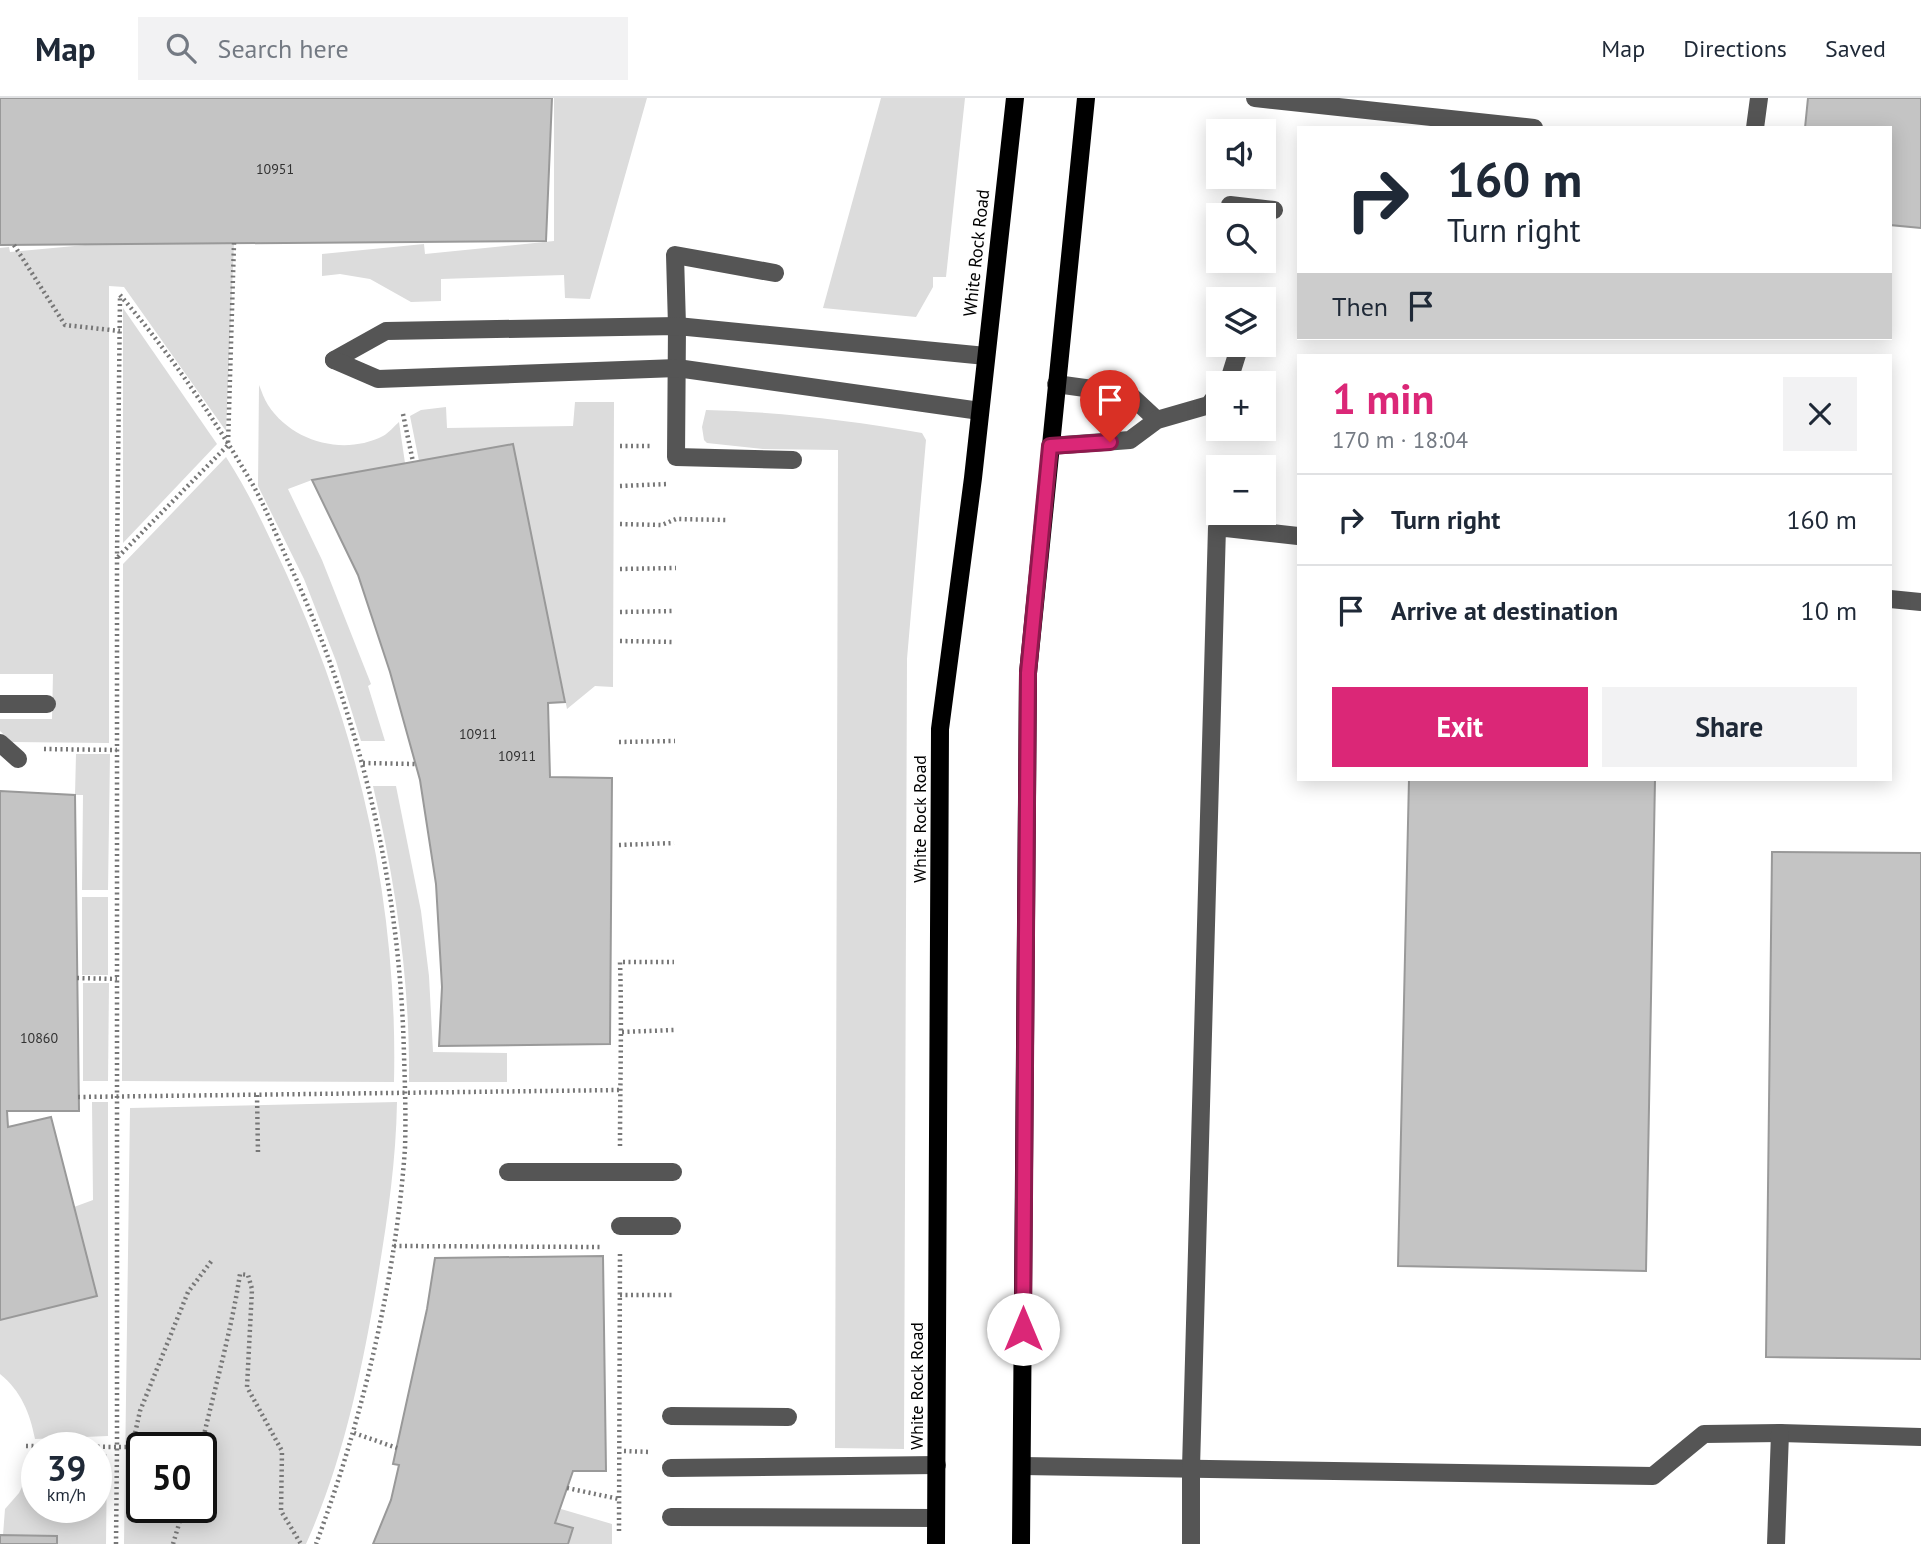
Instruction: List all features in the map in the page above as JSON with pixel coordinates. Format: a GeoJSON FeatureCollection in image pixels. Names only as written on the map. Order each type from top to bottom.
{"type":"FeatureCollection","features":[{"type":"Feature","properties":{"kind":"main road","name":"White Rock Road"},"geometry":{"type":"LineString","coordinates":[[936,1544],[940,729],[980,411],[1015,98]]}},
{"type":"Feature","properties":{"kind":"main road"},"geometry":{"type":"LineString","coordinates":[[1021,1544],[1028,673],[1086,98]]}},
{"type":"Feature","properties":{"kind":"lane"},"geometry":{"type":"LineString","coordinates":[[1255,98],[1515,126]]}},
{"type":"Feature","properties":{"kind":"lane"},"geometry":{"type":"LineString","coordinates":[[1755,126],[1759,98]]}},
{"type":"Feature","properties":{"kind":"lane"},"geometry":{"type":"LineString","coordinates":[[775,273],[675,255],[676,457],[793,460]]}},
{"type":"Feature","properties":{"kind":"lane"},"geometry":{"type":"LineString","coordinates":[[980,411],[677,369],[378,379],[334,360],[386,331],[677,326],[986,356]]}},
{"type":"Feature","properties":{"kind":"lane"},"geometry":{"type":"LineString","coordinates":[[1056,384],[1129,394],[1157,421]]}},
{"type":"Feature","properties":{"kind":"lane"},"geometry":{"type":"LineString","coordinates":[[1050,446],[1129,440],[1157,421],[1206,406]]}},
{"type":"Feature","properties":{"kind":"lane"},"geometry":{"type":"LineString","coordinates":[[1191,1544],[1217,527],[1297,536]]}},
{"type":"Feature","properties":{"kind":"lane"},"geometry":{"type":"LineString","coordinates":[[1892,599],[1921,602]]}},
{"type":"Feature","properties":{"kind":"lane"},"geometry":{"type":"LineString","coordinates":[[0,704],[47,704]]}},
{"type":"Feature","properties":{"kind":"lane"},"geometry":{"type":"LineString","coordinates":[[0,743],[18,759]]}},
{"type":"Feature","properties":{"kind":"lane"},"geometry":{"type":"LineString","coordinates":[[508,1172],[673,1172]]}},
{"type":"Feature","properties":{"kind":"lane"},"geometry":{"type":"LineString","coordinates":[[620,1226],[673,1226]]}},
{"type":"Feature","properties":{"kind":"lane"},"geometry":{"type":"LineString","coordinates":[[671,1416],[788,1417]]}},
{"type":"Feature","properties":{"kind":"lane"},"geometry":{"type":"LineString","coordinates":[[1776,1544],[1780,1433]]}},
{"type":"Feature","properties":{"kind":"lane"},"geometry":{"type":"LineString","coordinates":[[1022,1466],[1653,1476],[1704,1434],[1921,1437]]}},
{"type":"Feature","properties":{"kind":"lane"},"geometry":{"type":"LineString","coordinates":[[671,1468],[937,1465]]}},
{"type":"Feature","properties":{"kind":"lane"},"geometry":{"type":"LineString","coordinates":[[671,1517],[936,1518]]}},
{"type":"Feature","properties":{"kind":"path"},"geometry":{"type":"LineString","coordinates":[[117,558],[228,445],[234,243]]}},
{"type":"Feature","properties":{"kind":"path"},"geometry":{"type":"LineString","coordinates":[[14,245],[65,325],[120,331]]}},
{"type":"Feature","properties":{"kind":"path"},"geometry":{"type":"LineString","coordinates":[[116,1544],[117,558],[120,295],[164,348],[251,481],[314,616],[363,763],[384,851],[398,943],[405,1148],[394,1246],[384,1301],[354,1433],[340,1482],[316,1544]]}},
{"type":"Feature","properties":{"kind":"path"},"geometry":{"type":"LineString","coordinates":[[403,414],[413,462]]}},
{"type":"Feature","properties":{"kind":"path"},"geometry":{"type":"LineString","coordinates":[[620,486],[676,484]]}},
{"type":"Feature","properties":{"kind":"path"},"geometry":{"type":"LineString","coordinates":[[620,524],[662,525],[676,519],[726,520]]}},
{"type":"Feature","properties":{"kind":"path"},"geometry":{"type":"LineString","coordinates":[[620,569],[676,568]]}},
{"type":"Feature","properties":{"kind":"path"},"geometry":{"type":"LineString","coordinates":[[620,612],[675,611]]}},
{"type":"Feature","properties":{"kind":"path"},"geometry":{"type":"LineString","coordinates":[[620,641],[675,642]]}},
{"type":"Feature","properties":{"kind":"path"},"geometry":{"type":"LineString","coordinates":[[619,742],[675,741]]}},
{"type":"Feature","properties":{"kind":"path"},"geometry":{"type":"LineString","coordinates":[[35,749],[117,750]]}},
{"type":"Feature","properties":{"kind":"path"},"geometry":{"type":"LineString","coordinates":[[363,763],[415,764]]}},
{"type":"Feature","properties":{"kind":"path"},"geometry":{"type":"LineString","coordinates":[[619,845],[674,843]]}},
{"type":"Feature","properties":{"kind":"path"},"geometry":{"type":"LineString","coordinates":[[620,1171],[620,962],[674,962]]}},
{"type":"Feature","properties":{"kind":"path"},"geometry":{"type":"LineString","coordinates":[[77,978],[117,979]]}},
{"type":"Feature","properties":{"kind":"path"},"geometry":{"type":"LineString","coordinates":[[622,1032],[674,1030]]}},
{"type":"Feature","properties":{"kind":"path"},"geometry":{"type":"LineString","coordinates":[[78,1097],[620,1090]]}},
{"type":"Feature","properties":{"kind":"path"},"geometry":{"type":"LineString","coordinates":[[257,1095],[258,1154]]}},
{"type":"Feature","properties":{"kind":"path"},"geometry":{"type":"LineString","coordinates":[[620,1226],[623,1297],[620,1531]]}},
{"type":"Feature","properties":{"kind":"path"},"geometry":{"type":"LineString","coordinates":[[394,1246],[620,1248]]}},
{"type":"Feature","properties":{"kind":"path"},"geometry":{"type":"LineString","coordinates":[[112,1447],[132,1447],[140,1410],[188,1292],[213,1259]]}},
{"type":"Feature","properties":{"kind":"path"},"geometry":{"type":"LineString","coordinates":[[204,1432],[229,1335],[240,1274],[248,1275],[252,1289],[247,1387],[282,1451],[281,1511],[301,1544]]}},
{"type":"Feature","properties":{"kind":"path"},"geometry":{"type":"LineString","coordinates":[[623,1297],[672,1295]]}},
{"type":"Feature","properties":{"kind":"path"},"geometry":{"type":"LineString","coordinates":[[354,1433],[397,1448]]}},
{"type":"Feature","properties":{"kind":"path"},"geometry":{"type":"LineString","coordinates":[[567,1488],[619,1499]]}},
{"type":"Feature","properties":{"kind":"path"},"geometry":{"type":"LineString","coordinates":[[173,1544],[179,1523]]}},
{"type":"Feature","properties":{"kind":"shaded area"},"geometry":{"type":"Polygon","coordinates":[[[554,98],[647,98],[590,299],[565,298],[564,275],[441,279],[441,301],[411,302],[370,279],[340,274],[322,276],[322,254],[424,244],[425,254],[554,241],[554,98]]]}},
{"type":"Feature","properties":{"kind":"shaded area"},"geometry":{"type":"Polygon","coordinates":[[[881,98],[965,98],[946,277],[933,277],[933,287],[916,317],[823,308],[881,98]]]}},
{"type":"Feature","properties":{"kind":"shaded area"},"geometry":{"type":"Polygon","coordinates":[[[234,243],[226,431],[124,287],[109,286],[109,743],[12,742],[0,731],[0,719],[52,719],[53,674],[0,674],[0,248],[9,247],[10,252],[96,244],[234,243]]]}},
{"type":"Feature","properties":{"kind":"shaded area"},"geometry":{"type":"Polygon","coordinates":[[[123,308],[217,444],[123,543],[123,308]]]}},
{"type":"Feature","properties":{"kind":"shaded area"},"geometry":{"type":"Polygon","coordinates":[[[259,385],[278,418],[305,436],[320,442],[352,445],[368,442],[385,435],[399,422],[405,463],[312,480],[288,489],[322,560],[371,684],[368,686],[385,741],[361,741],[336,661],[304,579],[258,486],[259,385]]]}},
{"type":"Feature","properties":{"kind":"shaded area"},"geometry":{"type":"Polygon","coordinates":[[[575,402],[614,402],[613,687],[595,686],[567,709],[513,445],[419,461],[410,416],[421,410],[446,407],[447,428],[573,426],[575,402]]]}},
{"type":"Feature","properties":{"kind":"shaded area"},"geometry":{"type":"Polygon","coordinates":[[[706,410],[841,421],[922,433],[926,440],[907,659],[904,1449],[835,1448],[838,450],[763,449],[707,443],[702,427],[706,410]]]}},
{"type":"Feature","properties":{"kind":"shaded area"},"geometry":{"type":"Polygon","coordinates":[[[226,457],[266,529],[313,635],[354,759],[381,886],[394,1016],[394,1082],[122,1081],[123,564],[226,457]]]}},
{"type":"Feature","properties":{"kind":"shaded area"},"geometry":{"type":"Polygon","coordinates":[[[76,754],[110,754],[108,890],[82,890],[83,795],[75,795],[76,754]]]}},
{"type":"Feature","properties":{"kind":"shaded area"},"geometry":{"type":"Polygon","coordinates":[[[373,786],[396,786],[421,911],[429,976],[433,1052],[507,1053],[507,1082],[409,1082],[407,1007],[400,933],[373,786]]]}},
{"type":"Feature","properties":{"kind":"shaded area"},"geometry":{"type":"Polygon","coordinates":[[[82,897],[108,897],[108,975],[82,975],[82,897]]]}},
{"type":"Feature","properties":{"kind":"shaded area"},"geometry":{"type":"Polygon","coordinates":[[[83,983],[109,983],[108,1081],[83,1081],[83,983]]]}},
{"type":"Feature","properties":{"kind":"shaded area"},"geometry":{"type":"Polygon","coordinates":[[[92,1102],[108,1102],[108,1432],[33,1432],[24,1403],[0,1374],[0,1320],[96,1296],[74,1207],[93,1200],[92,1102]]]}},
{"type":"Feature","properties":{"kind":"shaded area"},"geometry":{"type":"Polygon","coordinates":[[[397,1102],[387,1215],[365,1349],[341,1449],[306,1544],[124,1544],[130,1108],[397,1102]]]}},
{"type":"Feature","properties":{"kind":"shaded area"},"geometry":{"type":"Polygon","coordinates":[[[21,1489],[21,1523],[106,1523],[106,1544],[57,1544],[56,1536],[3,1535],[5,1509],[21,1489]]]}},
{"type":"Feature","properties":{"kind":"shaded area"},"geometry":{"type":"Polygon","coordinates":[[[561,1509],[612,1524],[612,1544],[568,1544],[573,1528],[555,1523],[561,1509]]]}},
{"type":"Feature","properties":{"kind":"building"},"geometry":{"type":"Polygon","coordinates":[[[0,98],[552,98],[546,241],[0,245],[0,98]]]}},
{"type":"Feature","properties":{"kind":"building"},"geometry":{"type":"Polygon","coordinates":[[[1808,98],[1921,98],[1921,228],[1892,225],[1892,126],[1805,126],[1808,98]]]}},
{"type":"Feature","properties":{"kind":"building"},"geometry":{"type":"Polygon","coordinates":[[[513,444],[565,702],[548,703],[550,777],[612,778],[610,1044],[439,1046],[442,987],[436,884],[420,780],[390,672],[358,575],[312,480],[513,444]]]}},
{"type":"Feature","properties":{"kind":"building"},"geometry":{"type":"Polygon","coordinates":[[[1409,781],[1655,781],[1646,1271],[1398,1266],[1409,781]]]}},
{"type":"Feature","properties":{"kind":"building"},"geometry":{"type":"Polygon","coordinates":[[[0,791],[75,795],[79,1111],[7,1111],[8,1127],[51,1117],[97,1296],[0,1320],[0,791]]]}},
{"type":"Feature","properties":{"kind":"building"},"geometry":{"type":"Polygon","coordinates":[[[1772,852],[1921,853],[1921,1359],[1766,1357],[1772,852]]]}},
{"type":"Feature","properties":{"kind":"building"},"geometry":{"type":"Polygon","coordinates":[[[603,1256],[606,1471],[573,1471],[555,1523],[573,1528],[568,1544],[373,1544],[391,1500],[399,1465],[393,1464],[427,1309],[435,1258],[603,1256]]]}},
{"type":"Feature","properties":{"kind":"building"},"geometry":{"type":"Polygon","coordinates":[[[0,1535],[57,1536],[57,1544],[0,1544],[0,1535]]]}},
{"type":"Feature","properties":{"kind":"route"},"geometry":{"type":"LineString","coordinates":[[1023,1329],[1028,673],[1031,624],[1050,446],[1110,442]]}}]}
